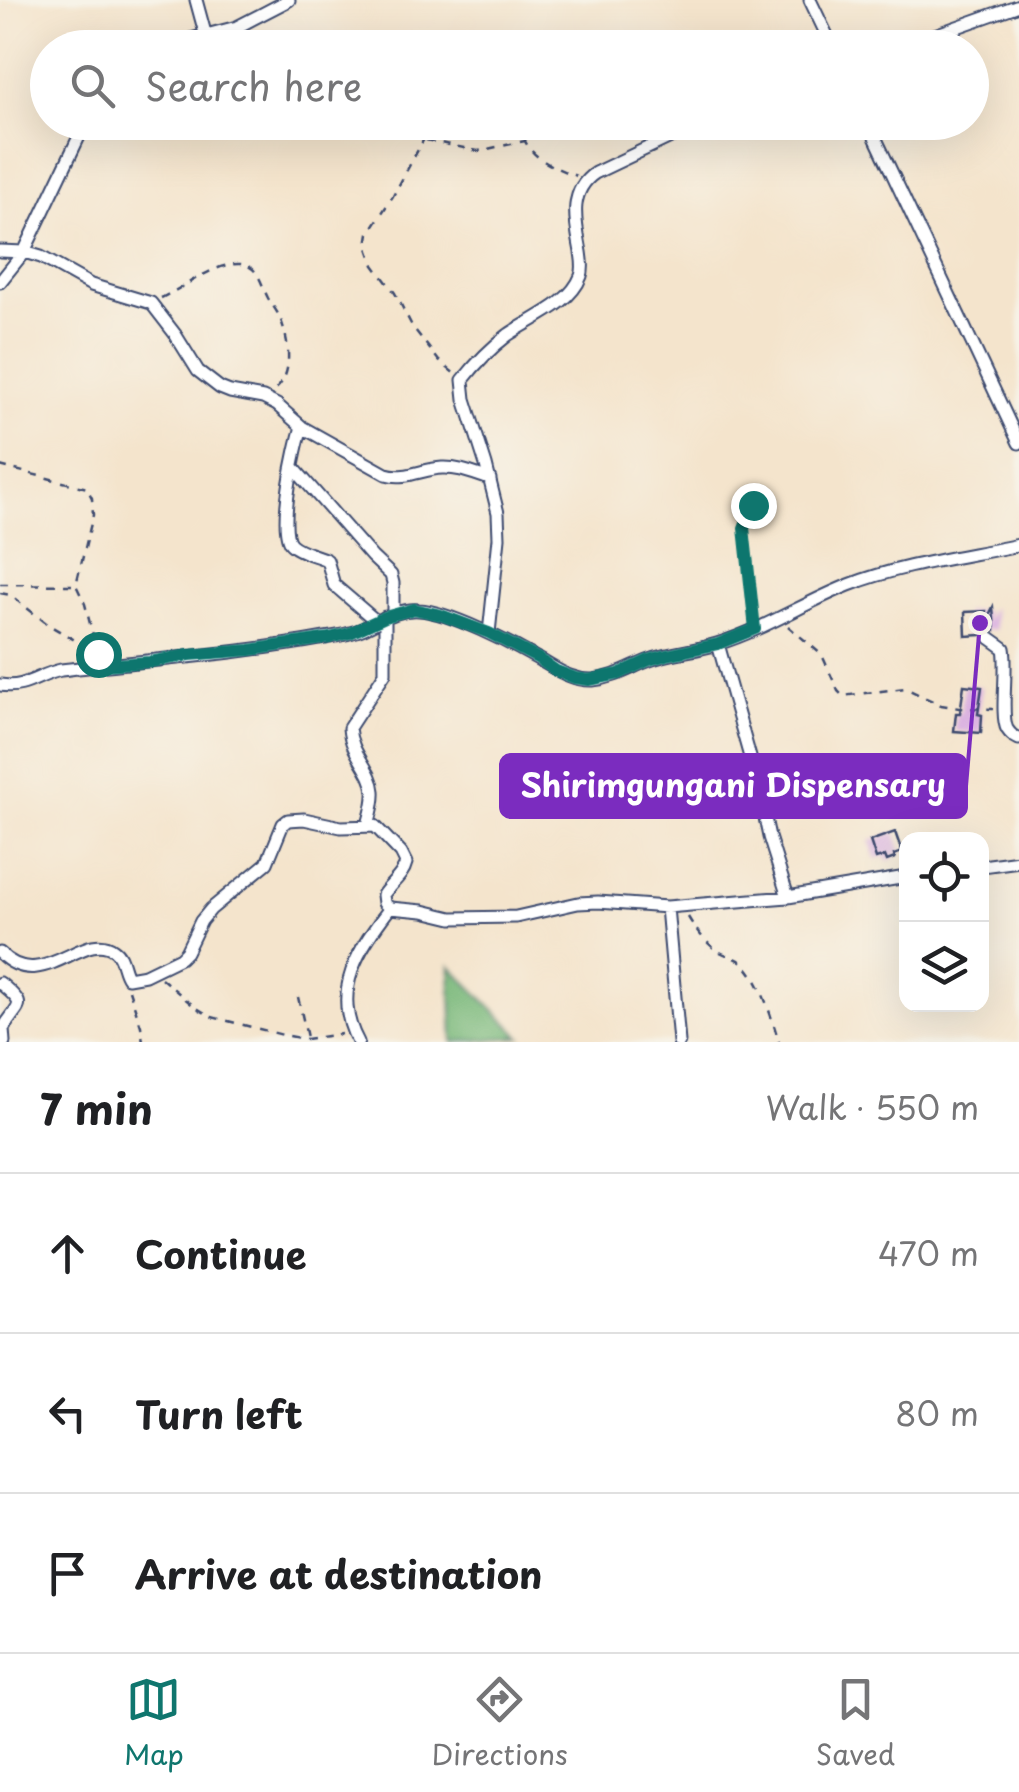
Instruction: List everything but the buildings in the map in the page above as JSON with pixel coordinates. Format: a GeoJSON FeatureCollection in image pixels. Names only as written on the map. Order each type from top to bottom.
{"type":"FeatureCollection","features":[{"type":"Feature","properties":{"kind":"street"},"geometry":{"type":"LineString","coordinates":[[196,0],[204,30]]}},
{"type":"Feature","properties":{"kind":"street"},"geometry":{"type":"LineString","coordinates":[[219,30],[237,26],[288,0]]}},
{"type":"Feature","properties":{"kind":"street"},"geometry":{"type":"LineString","coordinates":[[810,0],[824,30]]}},
{"type":"Feature","properties":{"kind":"street"},"geometry":{"type":"LineString","coordinates":[[949,30],[1019,5]]}},
{"type":"Feature","properties":{"kind":"street"},"geometry":{"type":"LineString","coordinates":[[237,26],[238,30]]}},
{"type":"Feature","properties":{"kind":"street"},"geometry":{"type":"LineString","coordinates":[[0,282],[24,252],[77,140]]}},
{"type":"Feature","properties":{"kind":"street"},"geometry":{"type":"LineString","coordinates":[[489,633],[498,513],[465,400],[464,380],[478,361],[568,295],[581,277],[575,214],[579,189],[585,180],[658,140]]}},
{"type":"Feature","properties":{"kind":"street"},"geometry":{"type":"LineString","coordinates":[[876,140],[1019,443]]}},
{"type":"Feature","properties":{"kind":"street"},"geometry":{"type":"LineString","coordinates":[[0,251],[41,257],[90,285],[151,303],[198,371],[220,388],[277,405],[302,427],[386,474],[396,477],[455,468],[490,479]]}},
{"type":"Feature","properties":{"kind":"street"},"geometry":{"type":"LineString","coordinates":[[302,427],[295,446],[285,527],[288,542],[327,560],[334,585],[385,618]]}},
{"type":"Feature","properties":{"kind":"street"},"geometry":{"type":"LineString","coordinates":[[293,467],[391,575],[393,582],[385,618],[386,673],[349,728],[355,753],[373,786],[368,825]]}},
{"type":"Feature","properties":{"kind":"street"},"geometry":{"type":"LineString","coordinates":[[0,685],[23,686],[48,672],[100,660],[150,662],[350,633],[414,609],[489,633],[556,671],[589,680],[619,674],[649,660],[718,644],[851,584],[1019,545]]}},
{"type":"Feature","properties":{"kind":"street"},"geometry":{"type":"LineString","coordinates":[[990,638],[1004,648],[1004,722],[1019,739]]}},
{"type":"Feature","properties":{"kind":"street"},"geometry":{"type":"LineString","coordinates":[[718,644],[788,897]]}},
{"type":"Feature","properties":{"kind":"street"},"geometry":{"type":"LineString","coordinates":[[0,953],[16,966],[30,968],[103,946],[118,954],[128,978],[154,972],[180,958],[210,909],[267,863],[282,824],[288,820],[304,819],[341,827],[368,825],[382,832],[406,863],[404,872],[383,895],[384,903],[390,908],[452,918],[516,917],[578,903],[667,907],[788,897],[899,878]]}},
{"type":"Feature","properties":{"kind":"street"},"geometry":{"type":"LineString","coordinates":[[989,865],[1019,861]]}},
{"type":"Feature","properties":{"kind":"street"},"geometry":{"type":"LineString","coordinates":[[667,907],[679,1042]]}},
{"type":"Feature","properties":{"kind":"street"},"geometry":{"type":"LineString","coordinates":[[358,1042],[346,992],[349,973],[390,908]]}},
{"type":"Feature","properties":{"kind":"street"},"geometry":{"type":"LineString","coordinates":[[0,983],[19,1004],[3,1029],[4,1042]]}},
{"type":"Feature","properties":{"kind":"path"},"geometry":{"type":"LineString","coordinates":[[464,380],[439,361],[412,326],[395,293],[374,266],[367,245],[369,233],[425,140],[478,152],[525,141],[542,161],[585,180]]}},
{"type":"Feature","properties":{"kind":"path"},"geometry":{"type":"LineString","coordinates":[[151,303],[222,266],[249,266],[258,274],[286,333],[286,374],[280,387],[263,398]]}},
{"type":"Feature","properties":{"kind":"path"},"geometry":{"type":"LineString","coordinates":[[0,466],[87,488],[90,493],[93,515],[76,585],[100,660]]}},
{"type":"Feature","properties":{"kind":"path"},"geometry":{"type":"LineString","coordinates":[[753,505],[744,528],[755,629]]}},
{"type":"Feature","properties":{"kind":"path"},"geometry":{"type":"LineString","coordinates":[[0,584],[76,585]]}},
{"type":"Feature","properties":{"kind":"path"},"geometry":{"type":"LineString","coordinates":[[0,593],[10,595],[76,639],[100,660]]}},
{"type":"Feature","properties":{"kind":"path"},"geometry":{"type":"LineString","coordinates":[[777,618],[822,655],[843,696],[905,688],[942,705],[1005,710]]}},
{"type":"Feature","properties":{"kind":"path"},"geometry":{"type":"LineString","coordinates":[[683,906],[692,925],[714,948],[741,961],[750,972],[779,1042]]}},
{"type":"Feature","properties":{"kind":"path"},"geometry":{"type":"LineString","coordinates":[[154,972],[194,1007],[212,1016],[307,1040],[337,1036],[352,1029]]}},
{"type":"Feature","properties":{"kind":"path"},"geometry":{"type":"LineString","coordinates":[[124,974],[143,1042]]}},
{"type":"Feature","properties":{"kind":"path"},"geometry":{"type":"LineString","coordinates":[[298,998],[307,1040]]}},
{"type":"Feature","properties":{"kind":"green space"},"geometry":{"type":"Polygon","coordinates":[[[450,966],[521,1037],[453,1042],[450,966]]]}},
{"type":"Feature","properties":{"kind":"place","name":"Shirimgungani Dispensary"},"geometry":{"type":"Point","coordinates":[980,623]}},
{"type":"Feature","properties":{"kind":"route"},"geometry":{"type":"LineString","coordinates":[[98,654],[102,665],[250,650],[330,638],[414,609],[489,633],[575,678],[604,678],[649,660],[718,644],[755,629],[744,528],[753,505]]}}]}
